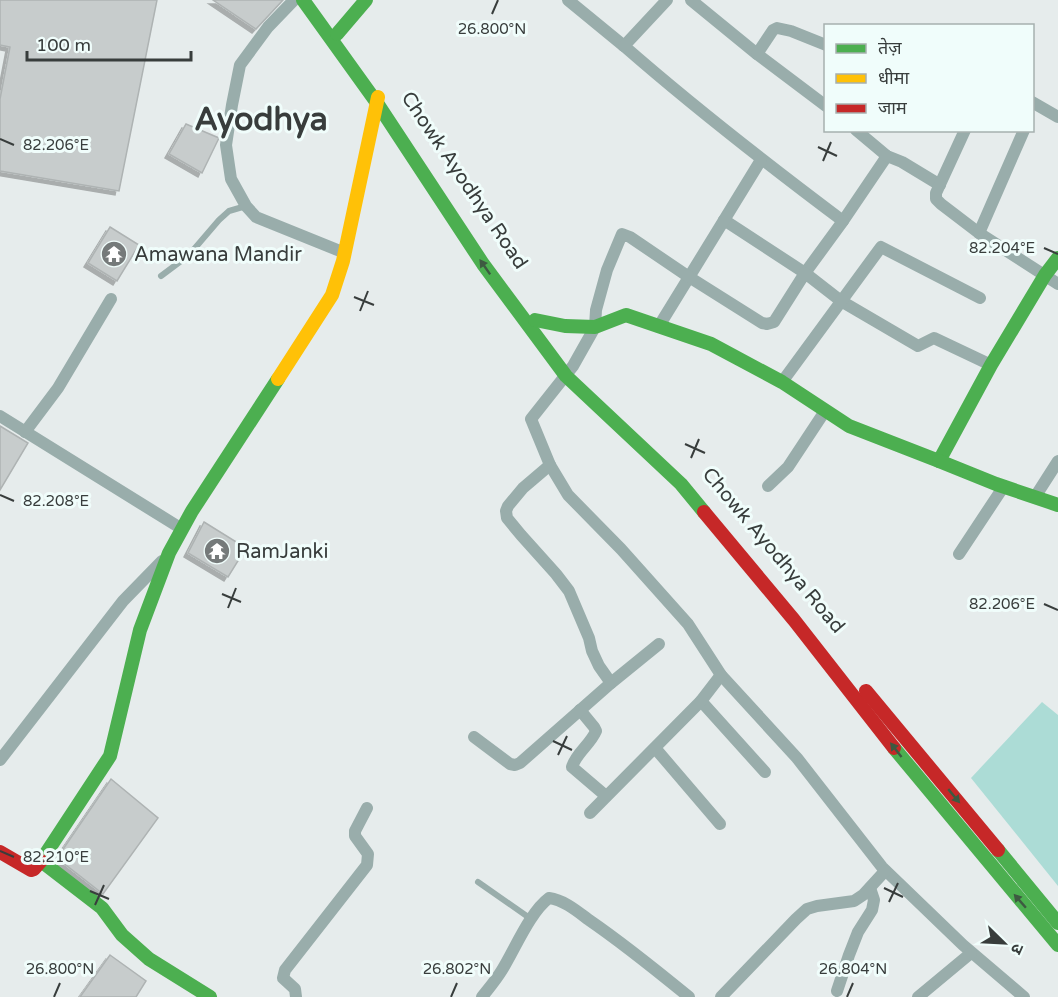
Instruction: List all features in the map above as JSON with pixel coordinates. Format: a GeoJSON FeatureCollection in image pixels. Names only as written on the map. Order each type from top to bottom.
{"type":"FeatureCollection","features":[{"type":"Feature","properties":{"kind":"main road"},"geometry":{"type":"LineString","coordinates":[[303,0],[377,103],[483,264],[569,371],[681,484],[794,620],[908,766],[1057,941]]}},
{"type":"Feature","properties":{"kind":"main road","name":"Chowk Ayodhya Road"},"geometry":{"type":"LineString","coordinates":[[313,0],[380,88],[569,371],[694,484],[1058,923]]}},
{"type":"Feature","properties":{"kind":"main road"},"geometry":{"type":"LineString","coordinates":[[338,34],[366,0]]}},
{"type":"Feature","properties":{"kind":"main road"},"geometry":{"type":"LineString","coordinates":[[0,852],[34,869],[110,756],[140,630],[169,553],[192,511],[332,295],[345,253],[380,88]]}},
{"type":"Feature","properties":{"kind":"main road"},"geometry":{"type":"LineString","coordinates":[[939,461],[991,365],[1058,258]]}},
{"type":"Feature","properties":{"kind":"main road"},"geometry":{"type":"LineString","coordinates":[[535,320],[565,326],[595,327],[626,315],[711,344],[782,382],[849,426],[1058,505]]}},
{"type":"Feature","properties":{"kind":"main road"},"geometry":{"type":"LineString","coordinates":[[41,861],[102,908],[122,935],[149,959],[210,997]]}},
{"type":"Feature","properties":{"kind":"main road"},"geometry":{"type":"LineString","coordinates":[[182,997],[189,984]]}},
{"type":"Feature","properties":{"kind":"street"},"geometry":{"type":"LineString","coordinates":[[294,0],[268,27],[240,65],[226,145],[231,179],[246,206],[256,217],[345,253]]}},
{"type":"Feature","properties":{"kind":"street"},"geometry":{"type":"LineString","coordinates":[[568,0],[681,96],[843,221]]}},
{"type":"Feature","properties":{"kind":"street"},"geometry":{"type":"LineString","coordinates":[[624,46],[667,0]]}},
{"type":"Feature","properties":{"kind":"street"},"geometry":{"type":"LineString","coordinates":[[691,0],[824,105]]}},
{"type":"Feature","properties":{"kind":"street"},"geometry":{"type":"LineString","coordinates":[[757,54],[773,30],[777,28],[791,31],[824,45]]}},
{"type":"Feature","properties":{"kind":"street"},"geometry":{"type":"LineString","coordinates":[[1034,106],[1058,117]]}},
{"type":"Feature","properties":{"kind":"street"},"geometry":{"type":"LineString","coordinates":[[858,132],[887,156],[902,162],[940,185]]}},
{"type":"Feature","properties":{"kind":"street"},"geometry":{"type":"LineString","coordinates":[[963,132],[936,194],[936,199],[979,233],[1058,285]]}},
{"type":"Feature","properties":{"kind":"street"},"geometry":{"type":"LineString","coordinates":[[979,233],[1023,132]]}},
{"type":"Feature","properties":{"kind":"street"},"geometry":{"type":"LineString","coordinates":[[887,156],[774,321],[767,324],[689,278],[630,237],[622,234],[607,270],[596,310],[595,327],[569,371],[531,419],[550,465],[568,495],[621,549],[688,624],[721,675],[796,758],[885,871],[971,952],[1024,997]]}},
{"type":"Feature","properties":{"kind":"street"},"geometry":{"type":"LineString","coordinates":[[659,326],[761,160]]}},
{"type":"Feature","properties":{"kind":"street"},"geometry":{"type":"LineString","coordinates":[[724,220],[805,273],[841,301],[918,346],[934,338],[991,365]]}},
{"type":"Feature","properties":{"kind":"street"},"geometry":{"type":"LineString","coordinates":[[782,382],[881,247],[980,298]]}},
{"type":"Feature","properties":{"kind":"street"},"geometry":{"type":"LineString","coordinates":[[25,432],[58,388],[111,299]]}},
{"type":"Feature","properties":{"kind":"street"},"geometry":{"type":"LineString","coordinates":[[768,486],[788,466],[825,411]]}},
{"type":"Feature","properties":{"kind":"street"},"geometry":{"type":"LineString","coordinates":[[0,416],[183,529]]}},
{"type":"Feature","properties":{"kind":"street"},"geometry":{"type":"LineString","coordinates":[[1035,497],[1058,461]]}},
{"type":"Feature","properties":{"kind":"street"},"geometry":{"type":"LineString","coordinates":[[550,465],[523,488],[508,506],[507,518],[569,591],[590,638],[592,651],[611,683]]}},
{"type":"Feature","properties":{"kind":"street"},"geometry":{"type":"LineString","coordinates":[[959,554],[1004,486]]}},
{"type":"Feature","properties":{"kind":"street"},"geometry":{"type":"LineString","coordinates":[[0,760],[123,601],[169,553]]}},
{"type":"Feature","properties":{"kind":"street"},"geometry":{"type":"LineString","coordinates":[[474,737],[510,764],[520,763],[659,644]]}},
{"type":"Feature","properties":{"kind":"street"},"geometry":{"type":"LineString","coordinates":[[590,813],[702,701],[721,675]]}},
{"type":"Feature","properties":{"kind":"street"},"geometry":{"type":"LineString","coordinates":[[702,701],[765,772]]}},
{"type":"Feature","properties":{"kind":"street"},"geometry":{"type":"LineString","coordinates":[[580,710],[596,731],[572,767],[606,796]]}},
{"type":"Feature","properties":{"kind":"street"},"geometry":{"type":"LineString","coordinates":[[655,748],[720,824]]}},
{"type":"Feature","properties":{"kind":"street"},"geometry":{"type":"LineString","coordinates":[[296,997],[295,989],[283,978],[285,970],[368,865],[368,855],[355,836],[355,831],[367,808]]}},
{"type":"Feature","properties":{"kind":"street"},"geometry":{"type":"LineString","coordinates":[[721,997],[807,909],[854,901],[863,895],[885,871]]}},
{"type":"Feature","properties":{"kind":"street"},"geometry":{"type":"LineString","coordinates":[[837,991],[858,932],[872,910],[874,900],[870,888]]}},
{"type":"Feature","properties":{"kind":"street"},"geometry":{"type":"LineString","coordinates":[[482,997],[501,973],[531,919],[549,898],[566,903],[620,941],[689,997]]}},
{"type":"Feature","properties":{"kind":"street"},"geometry":{"type":"LineString","coordinates":[[918,997],[971,952]]}},
{"type":"Feature","properties":{"kind":"lane"},"geometry":{"type":"LineString","coordinates":[[161,276],[189,255],[229,211],[246,206]]}},
{"type":"Feature","properties":{"kind":"lane"},"geometry":{"type":"LineString","coordinates":[[478,882],[531,919]]}},
{"type":"Feature","properties":{"kind":"shaded area"},"geometry":{"type":"Polygon","coordinates":[[[1042,702],[1058,715],[1058,886],[971,778],[1042,702]]]}},
{"type":"Feature","properties":{"kind":"building"},"geometry":{"type":"Polygon","coordinates":[[[0,0],[157,0],[119,191],[0,171],[0,99],[10,47],[0,45],[0,0]]]}},
{"type":"Feature","properties":{"kind":"building"},"geometry":{"type":"Polygon","coordinates":[[[213,0],[283,0],[256,29],[213,0]]]}},
{"type":"Feature","properties":{"kind":"building"},"geometry":{"type":"Polygon","coordinates":[[[186,124],[219,138],[202,173],[169,154],[186,124]]]}},
{"type":"Feature","properties":{"kind":"building","name":"Amawana Mandir"},"geometry":{"type":"Polygon","coordinates":[[[110,227],[139,245],[117,281],[88,263],[110,227]]]}},
{"type":"Feature","properties":{"kind":"building"},"geometry":{"type":"Polygon","coordinates":[[[0,426],[28,443],[0,490],[0,426]]]}},
{"type":"Feature","properties":{"kind":"building","name":"RamJanki"},"geometry":{"type":"Polygon","coordinates":[[[204,522],[246,548],[228,577],[188,553],[204,522]]]}},
{"type":"Feature","properties":{"kind":"building"},"geometry":{"type":"Polygon","coordinates":[[[111,779],[158,818],[103,894],[57,858],[111,779]]]}},
{"type":"Feature","properties":{"kind":"building"},"geometry":{"type":"Polygon","coordinates":[[[110,955],[146,981],[136,997],[80,997],[110,955]]]}},
{"type":"Feature","properties":{"kind":"traffic: fast"},"geometry":{"type":"LineString","coordinates":[[303,0],[377,103],[483,264],[566,376],[681,484],[704,512]]}},
{"type":"Feature","properties":{"kind":"traffic: fast"},"geometry":{"type":"LineString","coordinates":[[337,34],[366,0]]}},
{"type":"Feature","properties":{"kind":"traffic: fast"},"geometry":{"type":"LineString","coordinates":[[535,320],[565,326],[595,327],[626,315],[711,344],[782,382],[849,426],[939,461],[991,365],[1045,275],[1058,258]]}},
{"type":"Feature","properties":{"kind":"traffic: fast"},"geometry":{"type":"LineString","coordinates":[[210,997],[149,959],[122,935],[102,908],[41,861],[110,756],[140,630],[169,553],[192,511],[278,379]]}},
{"type":"Feature","properties":{"kind":"traffic: fast"},"geometry":{"type":"LineString","coordinates":[[939,461],[996,484],[1058,505]]}},
{"type":"Feature","properties":{"kind":"traffic: fast"},"geometry":{"type":"LineString","coordinates":[[894,748],[1058,945]]}},
{"type":"Feature","properties":{"kind":"traffic: fast"},"geometry":{"type":"LineString","coordinates":[[998,850],[1058,923]]}},
{"type":"Feature","properties":{"kind":"traffic: slow"},"geometry":{"type":"LineString","coordinates":[[278,379],[332,295],[343,261],[378,97]]}},
{"type":"Feature","properties":{"kind":"traffic: jam"},"geometry":{"type":"LineString","coordinates":[[704,512],[794,620],[894,748]]}},
{"type":"Feature","properties":{"kind":"traffic: jam"},"geometry":{"type":"LineString","coordinates":[[866,691],[998,850]]}},
{"type":"Feature","properties":{"kind":"traffic: jam"},"geometry":{"type":"LineString","coordinates":[[0,852],[31,870],[41,861]]}},
{"type":"Feature","properties":{"kind":"place","name":"Amawana Mandir"},"geometry":{"type":"Point","coordinates":[114,254]}},
{"type":"Feature","properties":{"kind":"place","name":"RamJanki"},"geometry":{"type":"Point","coordinates":[217,551]}},
{"type":"Feature","properties":{"kind":"district","name":"Ayodhya"},"geometry":{"type":"Point","coordinates":[261,119]}}]}
